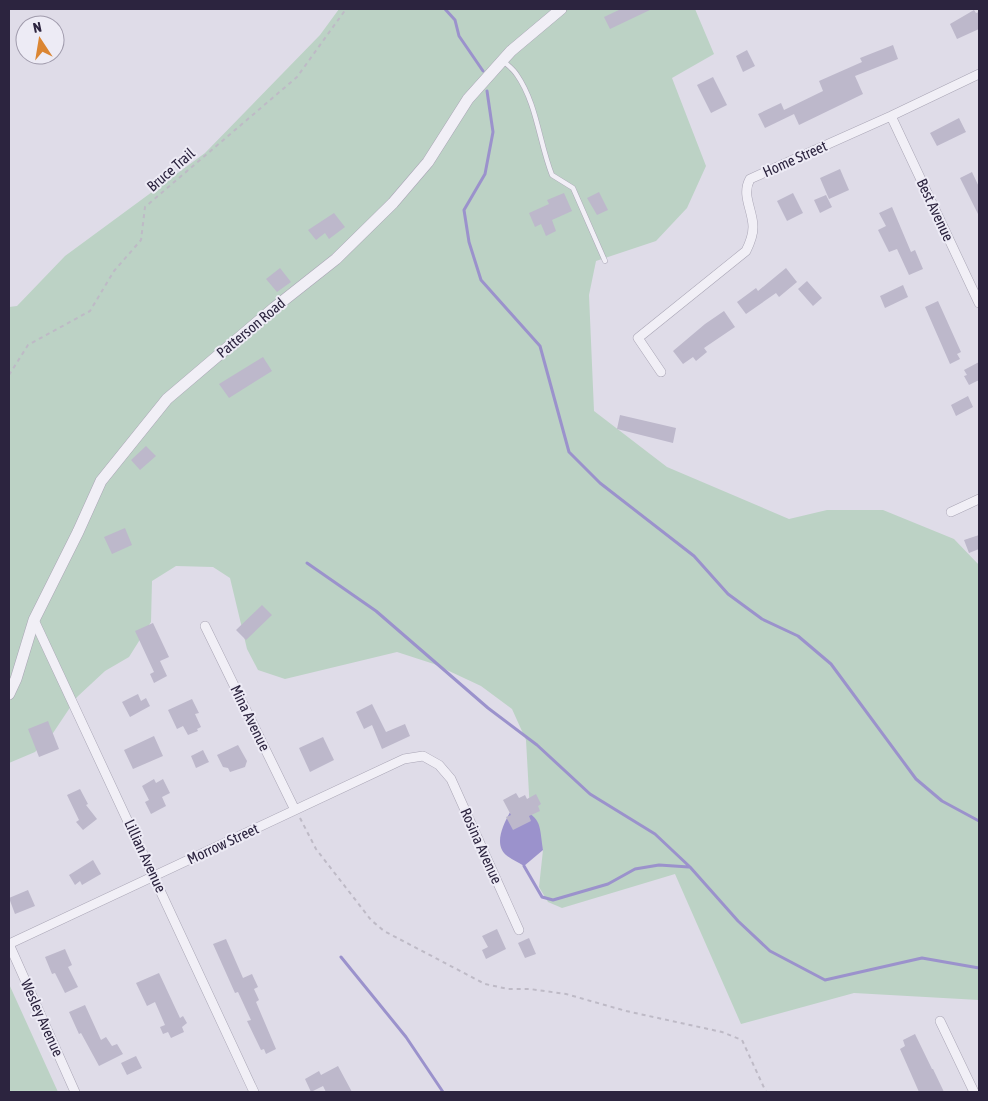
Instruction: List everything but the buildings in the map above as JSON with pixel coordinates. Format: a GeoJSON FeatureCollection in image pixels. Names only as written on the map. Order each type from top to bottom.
{"type":"FeatureCollection","features":[{"type":"Feature","properties":{"kind":"street","name":"Patterson Road"},"geometry":{"type":"LineString","coordinates":[[9,694],[16,679],[34,620],[101,481],[167,399],[336,258],[393,203],[428,162],[468,99],[502,60],[561,9]]}},
{"type":"Feature","properties":{"kind":"street","name":"Home Street"},"geometry":{"type":"LineString","coordinates":[[661,372],[638,338],[746,251],[751,240],[753,227],[747,196],[747,185],[750,179],[892,116],[979,74]]}},
{"type":"Feature","properties":{"kind":"street","name":"Best Avenue"},"geometry":{"type":"LineString","coordinates":[[892,116],[979,303]]}},
{"type":"Feature","properties":{"kind":"street"},"geometry":{"type":"LineString","coordinates":[[951,512],[979,499]]}},
{"type":"Feature","properties":{"kind":"street","name":"Lillian Avenue"},"geometry":{"type":"LineString","coordinates":[[34,620],[254,1092]]}},
{"type":"Feature","properties":{"kind":"street","name":"Mina Avenue"},"geometry":{"type":"LineString","coordinates":[[205,626],[295,810]]}},
{"type":"Feature","properties":{"kind":"street","name":"Morrow Street"},"geometry":{"type":"LineString","coordinates":[[9,944],[404,759],[423,756],[438,765]]}},
{"type":"Feature","properties":{"kind":"street","name":"Rosina Avenue"},"geometry":{"type":"LineString","coordinates":[[438,765],[451,779],[519,930]]}},
{"type":"Feature","properties":{"kind":"street","name":"Wesley Avenue"},"geometry":{"type":"LineString","coordinates":[[9,944],[75,1092]]}},
{"type":"Feature","properties":{"kind":"street"},"geometry":{"type":"LineString","coordinates":[[940,1021],[974,1092]]}},
{"type":"Feature","properties":{"kind":"lane"},"geometry":{"type":"LineString","coordinates":[[502,60],[516,73],[522,84],[535,114],[552,175],[573,188],[605,262]]}},
{"type":"Feature","properties":{"kind":"path","name":"Bruce Trail"},"geometry":{"type":"LineString","coordinates":[[9,375],[28,345],[90,311],[114,271],[141,240],[145,206],[297,77],[346,9]]}},
{"type":"Feature","properties":{"kind":"path"},"geometry":{"type":"LineString","coordinates":[[295,810],[316,849],[371,920],[384,931],[485,984],[508,989],[530,989],[566,994],[626,1011],[722,1032],[742,1040],[766,1092]]}},
{"type":"Feature","properties":{"kind":"green space"},"geometry":{"type":"Polygon","coordinates":[[[339,9],[695,9],[714,54],[672,78],[706,166],[687,208],[656,241],[596,261],[589,295],[594,411],[667,467],[789,519],[827,510],[883,510],[954,539],[979,565],[979,1000],[854,993],[741,1024],[675,874],[562,908],[548,902],[539,887],[543,850],[530,812],[526,740],[512,709],[481,686],[434,664],[397,652],[285,679],[258,670],[247,649],[230,578],[213,567],[176,566],[152,581],[151,622],[129,657],[105,671],[77,697],[53,733],[35,752],[9,763],[9,307],[17,306],[65,256],[205,153],[320,35],[339,9]]]}},
{"type":"Feature","properties":{"kind":"green space"},"geometry":{"type":"Polygon","coordinates":[[[9,984],[58,1092],[9,1092],[9,984]]]}},
{"type":"Feature","properties":{"kind":"shaded area"},"geometry":{"type":"Polygon","coordinates":[[[513,807],[534,817],[541,833],[543,850],[524,866],[506,855],[500,844],[502,831],[513,807]]]}},
{"type":"Feature","properties":{"kind":"waterway"},"geometry":{"type":"LineString","coordinates":[[445,9],[455,20],[459,36],[483,71]]}},
{"type":"Feature","properties":{"kind":"waterway"},"geometry":{"type":"LineString","coordinates":[[487,91],[493,132],[485,174],[464,210],[469,242],[481,280],[540,346],[569,452],[600,483],[694,556],[728,594],[762,619],[798,636],[831,664],[916,779],[942,801],[979,821]]}},
{"type":"Feature","properties":{"kind":"waterway"},"geometry":{"type":"LineString","coordinates":[[307,563],[376,611],[488,708],[537,745],[590,794],[655,834],[690,867],[738,921],[770,951],[825,980],[922,958],[979,968]]}},
{"type":"Feature","properties":{"kind":"waterway"},"geometry":{"type":"LineString","coordinates":[[524,866],[542,897],[553,900],[608,884],[635,869],[659,865],[689,867]]}},
{"type":"Feature","properties":{"kind":"waterway"},"geometry":{"type":"LineString","coordinates":[[341,957],[406,1037],[443,1092]]}}]}
